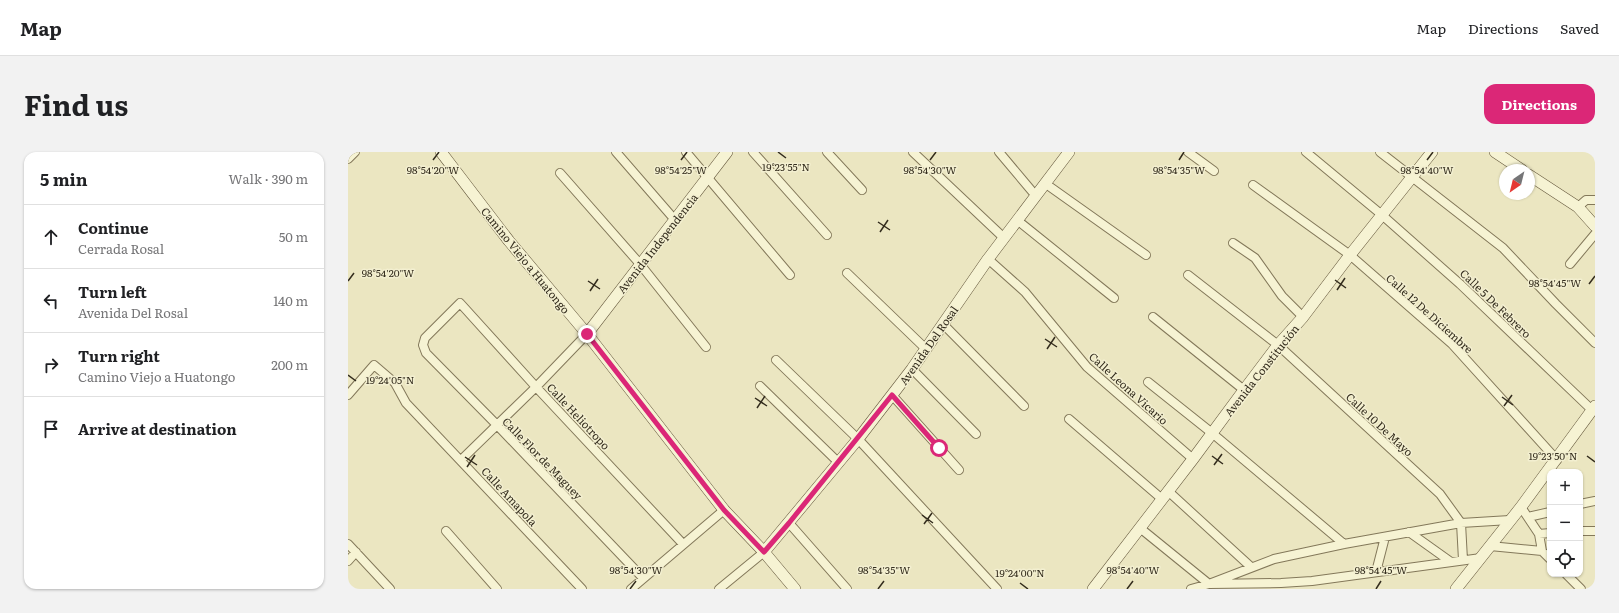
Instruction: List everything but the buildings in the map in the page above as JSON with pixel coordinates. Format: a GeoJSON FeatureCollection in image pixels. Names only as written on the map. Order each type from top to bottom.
{"type":"FeatureCollection","features":[{"type":"Feature","properties":{"kind":"main road","name":"Camino Viejo a Huatongo"},"geometry":{"type":"LineString","coordinates":[[441,152],[509,241],[587,334],[724,510],[764,552],[795,589]]}},
{"type":"Feature","properties":{"kind":"main road","name":"Avenida Independencia"},"geometry":{"type":"LineString","coordinates":[[587,334],[727,152]]}},
{"type":"Feature","properties":{"kind":"main road","name":"Avenida Del Rosal"},"geometry":{"type":"LineString","coordinates":[[764,552],[858,439],[912,369],[988,259],[1069,152]]}},
{"type":"Feature","properties":{"kind":"main road","name":"Avenida Constitución"},"geometry":{"type":"LineString","coordinates":[[1093,589],[1278,345],[1303,317],[1432,152]]}},
{"type":"Feature","properties":{"kind":"main road"},"geometry":{"type":"LineString","coordinates":[[1494,152],[1513,164]]}},
{"type":"Feature","properties":{"kind":"main road"},"geometry":{"type":"LineString","coordinates":[[1535,179],[1578,207],[1595,226]]}},
{"type":"Feature","properties":{"kind":"main road"},"geometry":{"type":"LineString","coordinates":[[1456,589],[1557,460],[1594,408]]}},
{"type":"Feature","properties":{"kind":"street"},"geometry":{"type":"LineString","coordinates":[[348,159],[356,152]]}},
{"type":"Feature","properties":{"kind":"street"},"geometry":{"type":"LineString","coordinates":[[616,152],[674,220]]}},
{"type":"Feature","properties":{"kind":"street"},"geometry":{"type":"LineString","coordinates":[[686,152],[708,176],[790,275]]}},
{"type":"Feature","properties":{"kind":"street"},"geometry":{"type":"LineString","coordinates":[[753,152],[827,235]]}},
{"type":"Feature","properties":{"kind":"street"},"geometry":{"type":"LineString","coordinates":[[827,152],[862,190]]}},
{"type":"Feature","properties":{"kind":"street"},"geometry":{"type":"LineString","coordinates":[[913,152],[1004,238]]}},
{"type":"Feature","properties":{"kind":"street"},"geometry":{"type":"LineString","coordinates":[[999,152],[1036,196]]}},
{"type":"Feature","properties":{"kind":"street"},"geometry":{"type":"LineString","coordinates":[[1188,152],[1214,171]]}},
{"type":"Feature","properties":{"kind":"street","name":"Calle 5 De Febrero"},"geometry":{"type":"LineString","coordinates":[[1306,152],[1382,215],[1460,284],[1594,408]]}},
{"type":"Feature","properties":{"kind":"street"},"geometry":{"type":"LineString","coordinates":[[1380,152],[1503,248],[1595,343]]}},
{"type":"Feature","properties":{"kind":"street"},"geometry":{"type":"LineString","coordinates":[[560,173],[640,264],[706,347]]}},
{"type":"Feature","properties":{"kind":"street"},"geometry":{"type":"LineString","coordinates":[[1046,184],[1146,255]]}},
{"type":"Feature","properties":{"kind":"street","name":"Calle 12 De Diciembre"},"geometry":{"type":"LineString","coordinates":[[1253,185],[1350,255],[1452,344],[1557,460]]}},
{"type":"Feature","properties":{"kind":"street"},"geometry":{"type":"LineString","coordinates":[[1578,207],[1586,200],[1595,200]]}},
{"type":"Feature","properties":{"kind":"street"},"geometry":{"type":"LineString","coordinates":[[1018,220],[1114,298]]}},
{"type":"Feature","properties":{"kind":"street"},"geometry":{"type":"LineString","coordinates":[[1570,264],[1595,234]]}},
{"type":"Feature","properties":{"kind":"street"},"geometry":{"type":"LineString","coordinates":[[1234,243],[1255,258],[1282,296],[1303,317]]}},
{"type":"Feature","properties":{"kind":"street","name":"Calle Leona Vicario"},"geometry":{"type":"LineString","coordinates":[[988,259],[1025,292],[1087,367],[1193,459]]}},
{"type":"Feature","properties":{"kind":"street"},"geometry":{"type":"LineString","coordinates":[[847,273],[926,349]]}},
{"type":"Feature","properties":{"kind":"street","name":"Calle 10 De Mayo"},"geometry":{"type":"LineString","coordinates":[[1188,275],[1278,345],[1440,494],[1461,523]]}},
{"type":"Feature","properties":{"kind":"street","name":"Calle Heliotropo"},"geometry":{"type":"LineString","coordinates":[[426,353],[423,345],[425,338],[460,303],[536,387],[683,544]]}},
{"type":"Feature","properties":{"kind":"street"},"geometry":{"type":"LineString","coordinates":[[1153,317],[1244,390]]}},
{"type":"Feature","properties":{"kind":"street"},"geometry":{"type":"LineString","coordinates":[[943,324],[1024,406]]}},
{"type":"Feature","properties":{"kind":"street"},"geometry":{"type":"LineString","coordinates":[[460,460],[536,387],[587,334]]}},
{"type":"Feature","properties":{"kind":"street","name":"Calle Flor de Maguey"},"geometry":{"type":"LineString","coordinates":[[426,353],[643,578]]}},
{"type":"Feature","properties":{"kind":"street"},"geometry":{"type":"LineString","coordinates":[[776,360],[858,439],[997,589]]}},
{"type":"Feature","properties":{"kind":"street","name":"Calle Amapola"},"geometry":{"type":"LineString","coordinates":[[348,395],[374,365],[394,383],[406,403],[582,589]]}},
{"type":"Feature","properties":{"kind":"street"},"geometry":{"type":"LineString","coordinates":[[912,369],[976,434]]}},
{"type":"Feature","properties":{"kind":"street"},"geometry":{"type":"LineString","coordinates":[[1148,382],[1212,433],[1344,544]]}},
{"type":"Feature","properties":{"kind":"street"},"geometry":{"type":"LineString","coordinates":[[760,386],[838,462]]}},
{"type":"Feature","properties":{"kind":"street"},"geometry":{"type":"LineString","coordinates":[[892,395],[959,470]]}},
{"type":"Feature","properties":{"kind":"street"},"geometry":{"type":"LineString","coordinates":[[1069,419],[1165,495],[1251,567]]}},
{"type":"Feature","properties":{"kind":"street"},"geometry":{"type":"LineString","coordinates":[[1583,503],[1595,501]]}},
{"type":"Feature","properties":{"kind":"street"},"geometry":{"type":"LineString","coordinates":[[1521,507],[1539,534],[1542,551],[1547,556]]}},
{"type":"Feature","properties":{"kind":"street"},"geometry":{"type":"LineString","coordinates":[[632,589],[724,510]]}},
{"type":"Feature","properties":{"kind":"street"},"geometry":{"type":"LineString","coordinates":[[1528,517],[1547,513]]}},
{"type":"Feature","properties":{"kind":"street"},"geometry":{"type":"LineString","coordinates":[[1191,589],[1209,584],[1274,559],[1385,536],[1461,523],[1510,520]]}},
{"type":"Feature","properties":{"kind":"street"},"geometry":{"type":"LineString","coordinates":[[789,523],[847,589]]}},
{"type":"Feature","properties":{"kind":"street"},"geometry":{"type":"LineString","coordinates":[[1461,523],[1463,560]]}},
{"type":"Feature","properties":{"kind":"street"},"geometry":{"type":"LineString","coordinates":[[1140,528],[1209,584],[1312,581],[1481,558]]}},
{"type":"Feature","properties":{"kind":"street"},"geometry":{"type":"LineString","coordinates":[[1583,532],[1595,530]]}},
{"type":"Feature","properties":{"kind":"street"},"geometry":{"type":"LineString","coordinates":[[446,531],[497,589]]}},
{"type":"Feature","properties":{"kind":"street"},"geometry":{"type":"LineString","coordinates":[[1409,532],[1451,562]]}},
{"type":"Feature","properties":{"kind":"street"},"geometry":{"type":"LineString","coordinates":[[1539,534],[1547,533]]}},
{"type":"Feature","properties":{"kind":"street"},"geometry":{"type":"LineString","coordinates":[[1376,572],[1385,536]]}},
{"type":"Feature","properties":{"kind":"street"},"geometry":{"type":"LineString","coordinates":[[348,544],[390,589]]}},
{"type":"Feature","properties":{"kind":"street"},"geometry":{"type":"LineString","coordinates":[[1490,546],[1542,551]]}},
{"type":"Feature","properties":{"kind":"street"},"geometry":{"type":"LineString","coordinates":[[348,561],[356,552]]}},
{"type":"Feature","properties":{"kind":"street"},"geometry":{"type":"LineString","coordinates":[[719,589],[764,552]]}},
{"type":"Feature","properties":{"kind":"street"},"geometry":{"type":"LineString","coordinates":[[1569,577],[1581,589]]}},
{"type":"Feature","properties":{"kind":"route"},"geometry":{"type":"LineString","coordinates":[[587,334],[724,510],[764,552],[858,439],[892,395],[939,448]]}}]}
